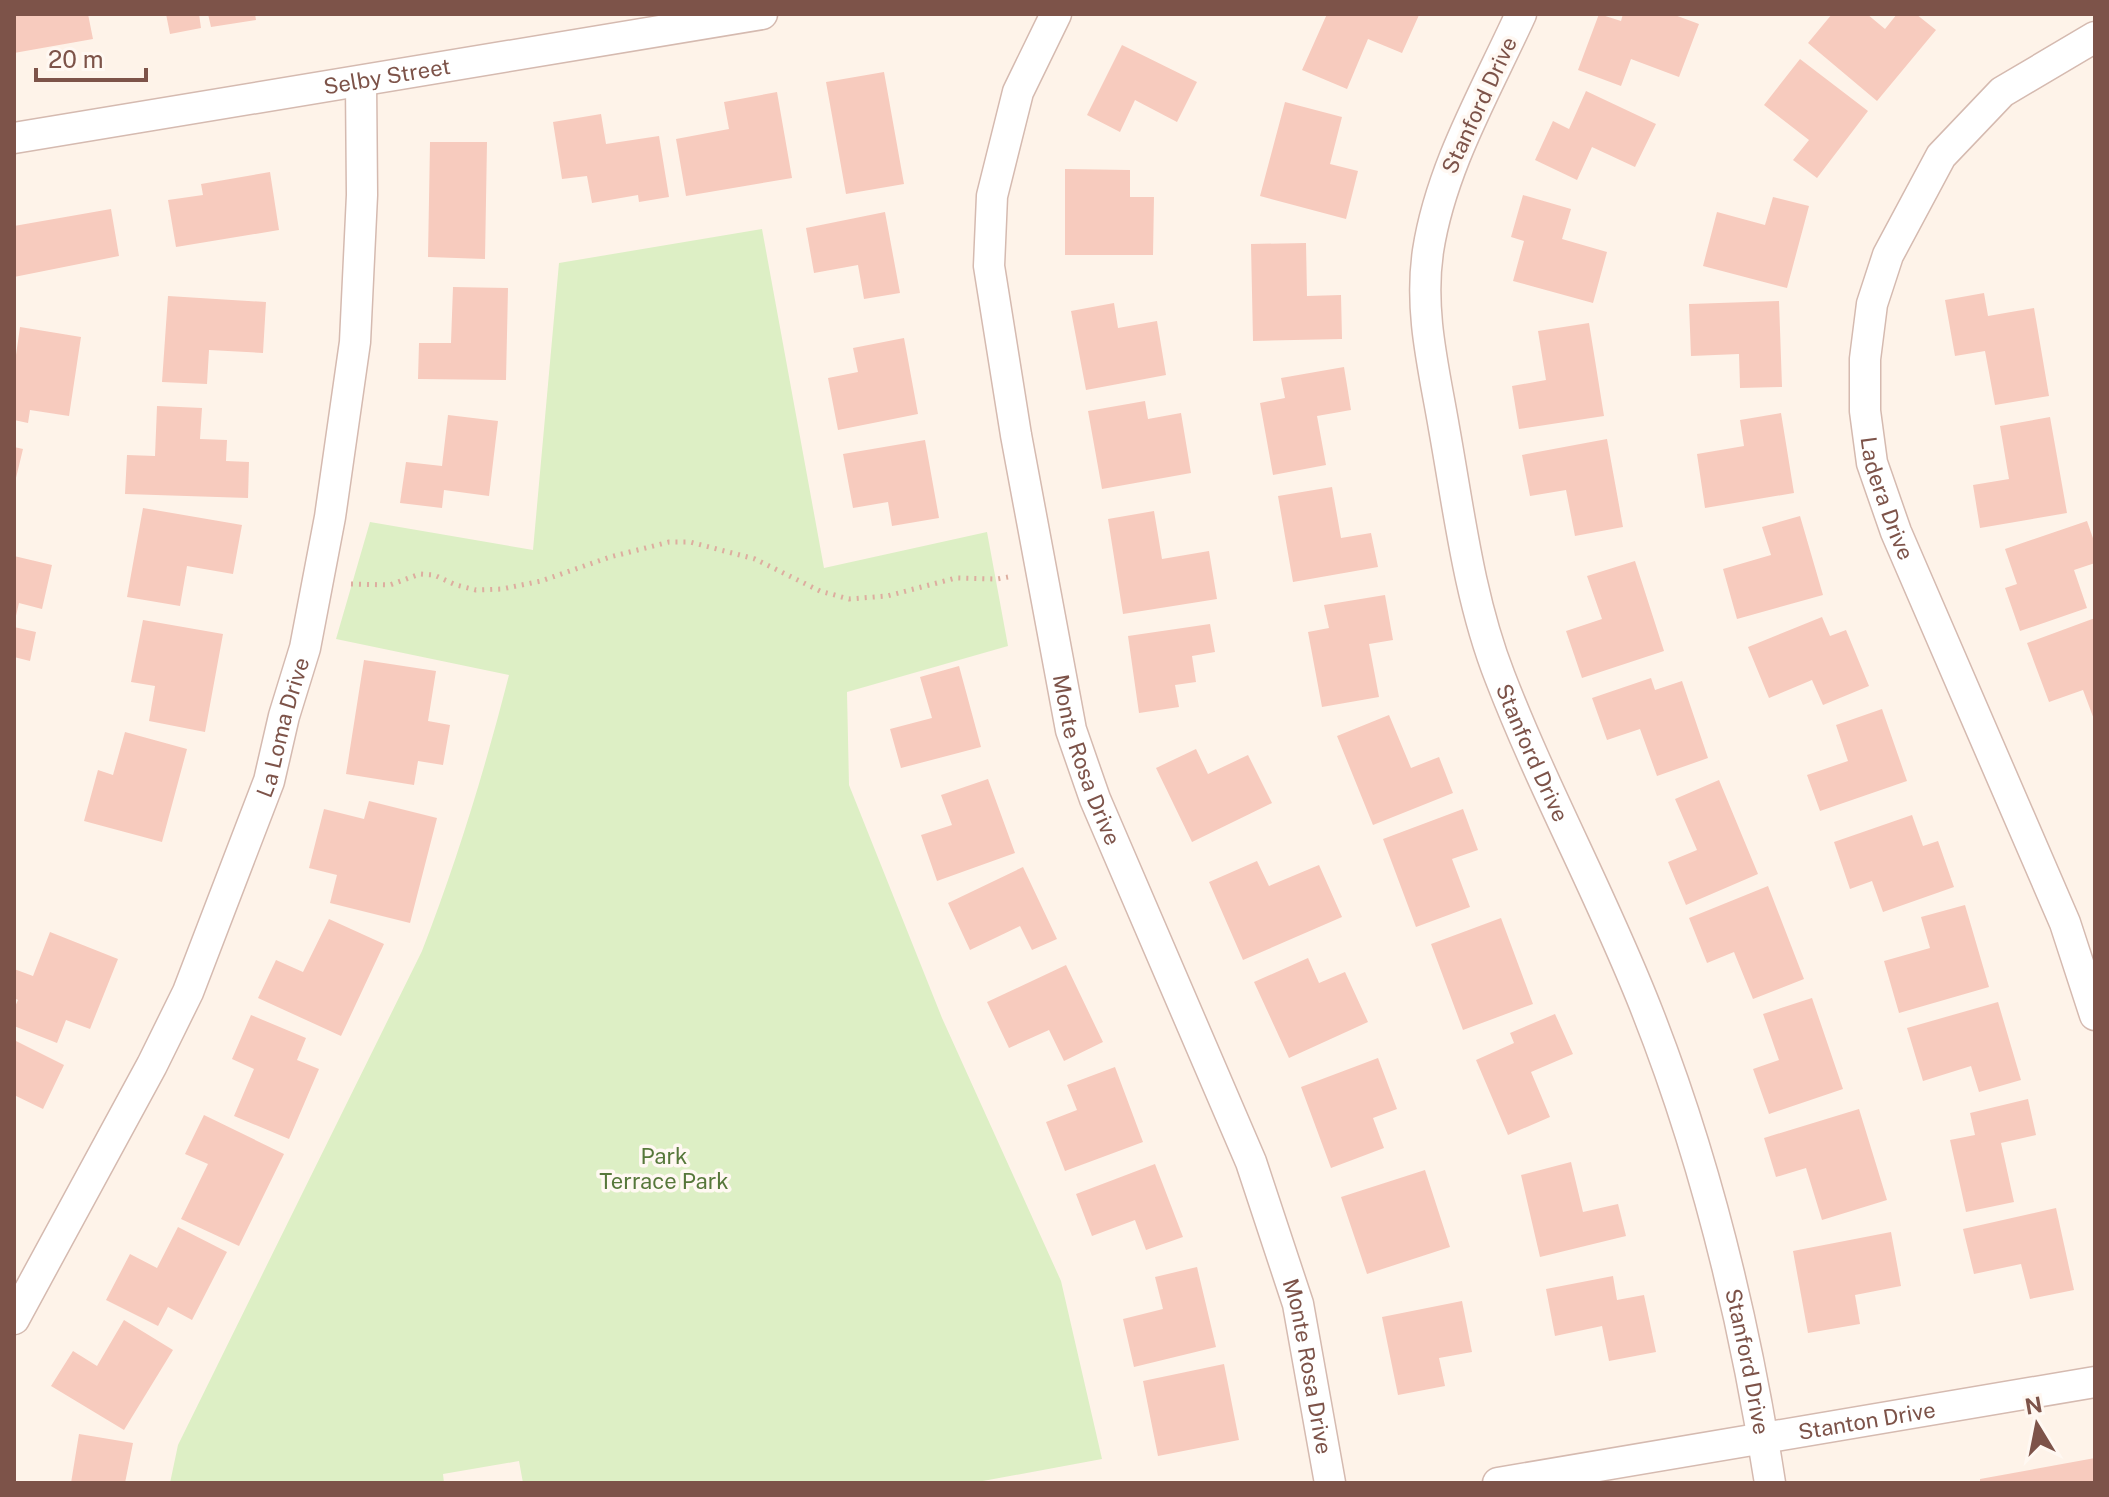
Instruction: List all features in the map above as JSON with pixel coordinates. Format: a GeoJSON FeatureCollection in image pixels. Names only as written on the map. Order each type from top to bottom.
{"type":"FeatureCollection","features":[{"type":"Feature","properties":{"kind":"street","name":"Selby Street"},"geometry":{"type":"LineString","coordinates":[[14,138],[762,14]]}},
{"type":"Feature","properties":{"kind":"street","name":"Monte Rosa Drive"},"geometry":{"type":"LineString","coordinates":[[1056,14],[1018,92],[992,196],[989,266],[1016,435],[1071,730],[1095,799],[1251,1162],[1298,1304],[1330,1483]]}},
{"type":"Feature","properties":{"kind":"street","name":"Stanford Drive"},"geometry":{"type":"LineString","coordinates":[[1521,14],[1442,186],[1428,253],[1424,311],[1472,585],[1499,676],[1647,1011],[1719,1227],[1770,1483]]}},
{"type":"Feature","properties":{"kind":"street","name":"Ladera Drive"},"geometry":{"type":"LineString","coordinates":[[2095,37],[2002,92],[1941,156],[1888,255],[1872,304],[1865,359],[1865,411],[1872,463],[1896,532],[2065,923],[2095,1015]]}},
{"type":"Feature","properties":{"kind":"street","name":"La Loma Drive"},"geometry":{"type":"LineString","coordinates":[[14,1319],[152,1065],[188,992],[269,781],[284,716],[305,648],[330,517],[355,342],[362,195],[361,82]]}},
{"type":"Feature","properties":{"kind":"street","name":"Stanton Drive"},"geometry":{"type":"LineString","coordinates":[[1498,1483],[2095,1382]]}},
{"type":"Feature","properties":{"kind":"path"},"geometry":{"type":"LineString","coordinates":[[318,579],[373,586],[390,585],[420,574],[434,575],[476,590],[502,589],[541,581],[610,557],[669,542],[690,542],[755,559],[820,591],[849,599],[887,596],[956,578],[997,579],[1041,569]]}},
{"type":"Feature","properties":{"kind":"green space","name":"Park Terrace Park"},"geometry":{"type":"Polygon","coordinates":[[[762,229],[824,568],[987,532],[1008,646],[847,692],[849,785],[942,1018],[1061,1281],[1102,1459],[972,1483],[523,1483],[519,1461],[443,1474],[444,1483],[170,1483],[178,1445],[422,951],[470,814],[509,675],[336,639],[370,522],[533,550],[559,263],[762,229]]]}},
{"type":"Feature","properties":{"kind":"building"},"geometry":{"type":"Polygon","coordinates":[[[14,14],[88,14],[93,39],[14,53],[14,14]]]}},
{"type":"Feature","properties":{"kind":"building"},"geometry":{"type":"Polygon","coordinates":[[[166,14],[199,14],[201,28],[170,34],[166,14]]]}},
{"type":"Feature","properties":{"kind":"building"},"geometry":{"type":"Polygon","coordinates":[[[208,14],[255,14],[256,20],[211,27],[208,14]]]}},
{"type":"Feature","properties":{"kind":"building"},"geometry":{"type":"Polygon","coordinates":[[[1327,14],[1419,15],[1402,53],[1368,39],[1347,89],[1302,70],[1327,14]]]}},
{"type":"Feature","properties":{"kind":"building"},"geometry":{"type":"Polygon","coordinates":[[[1599,14],[1621,21],[1623,14],[1672,14],[1699,24],[1679,77],[1631,59],[1621,86],[1578,70],[1599,14]]]}},
{"type":"Feature","properties":{"kind":"building"},"geometry":{"type":"Polygon","coordinates":[[[1832,14],[1867,14],[1885,29],[1897,14],[1916,14],[1936,30],[1877,101],[1808,43],[1832,14]]]}},
{"type":"Feature","properties":{"kind":"building"},"geometry":{"type":"Polygon","coordinates":[[[1122,45],[1197,82],[1177,122],[1135,100],[1120,132],[1087,115],[1122,45]]]}},
{"type":"Feature","properties":{"kind":"building"},"geometry":{"type":"Polygon","coordinates":[[[1800,59],[1868,111],[1817,178],[1793,160],[1809,140],[1764,105],[1800,59]]]}},
{"type":"Feature","properties":{"kind":"building"},"geometry":{"type":"Polygon","coordinates":[[[884,72],[904,184],[846,194],[826,82],[884,72]]]}},
{"type":"Feature","properties":{"kind":"building"},"geometry":{"type":"Polygon","coordinates":[[[1586,91],[1656,124],[1635,167],[1592,147],[1577,180],[1535,160],[1553,121],[1569,129],[1586,91]]]}},
{"type":"Feature","properties":{"kind":"building"},"geometry":{"type":"Polygon","coordinates":[[[777,92],[792,178],[686,196],[676,139],[729,129],[724,102],[777,92]]]}},
{"type":"Feature","properties":{"kind":"building"},"geometry":{"type":"Polygon","coordinates":[[[1285,102],[1342,117],[1330,164],[1358,171],[1346,219],[1260,196],[1285,102]]]}},
{"type":"Feature","properties":{"kind":"building"},"geometry":{"type":"Polygon","coordinates":[[[601,114],[606,144],[659,136],[669,197],[639,202],[638,195],[592,203],[587,176],[562,179],[553,122],[601,114]]]}},
{"type":"Feature","properties":{"kind":"building"},"geometry":{"type":"Polygon","coordinates":[[[430,142],[487,142],[485,259],[428,257],[430,142]]]}},
{"type":"Feature","properties":{"kind":"building"},"geometry":{"type":"Polygon","coordinates":[[[1065,169],[1130,170],[1130,197],[1154,197],[1153,255],[1065,255],[1065,169]]]}},
{"type":"Feature","properties":{"kind":"building"},"geometry":{"type":"Polygon","coordinates":[[[270,172],[279,230],[176,247],[168,200],[203,195],[201,184],[270,172]]]}},
{"type":"Feature","properties":{"kind":"building"},"geometry":{"type":"Polygon","coordinates":[[[1523,195],[1571,209],[1562,239],[1607,252],[1593,303],[1513,281],[1524,241],[1511,237],[1523,195]]]}},
{"type":"Feature","properties":{"kind":"building"},"geometry":{"type":"Polygon","coordinates":[[[1773,197],[1809,206],[1787,288],[1703,266],[1717,212],[1765,225],[1773,197]]]}},
{"type":"Feature","properties":{"kind":"building"},"geometry":{"type":"Polygon","coordinates":[[[111,209],[119,256],[14,277],[14,226],[111,209]]]}},
{"type":"Feature","properties":{"kind":"building"},"geometry":{"type":"Polygon","coordinates":[[[885,212],[900,293],[864,299],[858,265],[814,273],[806,228],[885,212]]]}},
{"type":"Feature","properties":{"kind":"building"},"geometry":{"type":"Polygon","coordinates":[[[1306,243],[1307,296],[1341,295],[1342,339],[1253,341],[1251,244],[1306,243]]]}},
{"type":"Feature","properties":{"kind":"building"},"geometry":{"type":"Polygon","coordinates":[[[453,287],[508,288],[506,380],[418,379],[419,343],[451,343],[453,287]]]}},
{"type":"Feature","properties":{"kind":"building"},"geometry":{"type":"Polygon","coordinates":[[[1984,293],[1988,316],[2034,308],[2049,396],[1995,405],[1985,351],[1955,356],[1945,300],[1984,293]]]}},
{"type":"Feature","properties":{"kind":"building"},"geometry":{"type":"Polygon","coordinates":[[[168,296],[266,302],[263,353],[209,350],[207,384],[162,382],[168,296]]]}},
{"type":"Feature","properties":{"kind":"building"},"geometry":{"type":"Polygon","coordinates":[[[1779,301],[1782,387],[1740,388],[1739,354],[1691,356],[1689,304],[1779,301]]]}},
{"type":"Feature","properties":{"kind":"building"},"geometry":{"type":"Polygon","coordinates":[[[1114,303],[1118,328],[1157,321],[1166,375],[1086,390],[1071,311],[1114,303]]]}},
{"type":"Feature","properties":{"kind":"building"},"geometry":{"type":"Polygon","coordinates":[[[1589,323],[1604,416],[1519,429],[1512,386],[1546,380],[1538,331],[1589,323]]]}},
{"type":"Feature","properties":{"kind":"building"},"geometry":{"type":"Polygon","coordinates":[[[20,327],[81,337],[69,416],[30,410],[28,423],[14,420],[14,369],[20,327]]]}},
{"type":"Feature","properties":{"kind":"building"},"geometry":{"type":"Polygon","coordinates":[[[904,338],[918,414],[838,430],[828,378],[858,372],[853,348],[904,338]]]}},
{"type":"Feature","properties":{"kind":"building"},"geometry":{"type":"Polygon","coordinates":[[[1344,367],[1351,410],[1317,416],[1326,465],[1273,475],[1260,403],[1285,398],[1281,378],[1344,367]]]}},
{"type":"Feature","properties":{"kind":"building"},"geometry":{"type":"Polygon","coordinates":[[[1145,401],[1148,419],[1181,413],[1191,473],[1102,489],[1088,411],[1145,401]]]}},
{"type":"Feature","properties":{"kind":"building"},"geometry":{"type":"Polygon","coordinates":[[[157,406],[202,408],[200,439],[227,440],[226,461],[249,462],[248,498],[125,494],[127,455],[155,456],[157,406]]]}},
{"type":"Feature","properties":{"kind":"building"},"geometry":{"type":"Polygon","coordinates":[[[1781,413],[1794,493],[1705,508],[1697,454],[1744,446],[1740,420],[1781,413]]]}},
{"type":"Feature","properties":{"kind":"building"},"geometry":{"type":"Polygon","coordinates":[[[448,415],[498,421],[489,496],[444,490],[442,508],[400,503],[406,462],[442,466],[448,415]]]}},
{"type":"Feature","properties":{"kind":"building"},"geometry":{"type":"Polygon","coordinates":[[[2050,417],[2067,513],[1980,528],[1973,485],[2009,479],[2000,426],[2050,417]]]}},
{"type":"Feature","properties":{"kind":"building"},"geometry":{"type":"Polygon","coordinates":[[[1607,439],[1623,527],[1575,536],[1566,490],[1530,496],[1522,455],[1607,439]]]}},
{"type":"Feature","properties":{"kind":"building"},"geometry":{"type":"Polygon","coordinates":[[[925,440],[939,518],[892,526],[888,502],[853,508],[843,454],[925,440]]]}},
{"type":"Feature","properties":{"kind":"building"},"geometry":{"type":"Polygon","coordinates":[[[14,447],[23,449],[15,482],[14,482],[14,447]]]}},
{"type":"Feature","properties":{"kind":"building"},"geometry":{"type":"Polygon","coordinates":[[[1332,487],[1341,538],[1371,533],[1378,567],[1293,582],[1278,496],[1332,487]]]}},
{"type":"Feature","properties":{"kind":"building"},"geometry":{"type":"Polygon","coordinates":[[[143,508],[242,525],[233,574],[187,566],[180,606],[127,597],[143,508]]]}},
{"type":"Feature","properties":{"kind":"building"},"geometry":{"type":"Polygon","coordinates":[[[1154,511],[1162,559],[1209,551],[1217,599],[1123,614],[1108,519],[1154,511]]]}},
{"type":"Feature","properties":{"kind":"building"},"geometry":{"type":"Polygon","coordinates":[[[1800,516],[1823,595],[1737,619],[1723,569],[1771,555],[1762,527],[1800,516]]]}},
{"type":"Feature","properties":{"kind":"building"},"geometry":{"type":"Polygon","coordinates":[[[2087,521],[2095,544],[2095,563],[2074,570],[2087,608],[2020,631],[2005,588],[2017,584],[2005,549],[2087,521]]]}},
{"type":"Feature","properties":{"kind":"building"},"geometry":{"type":"Polygon","coordinates":[[[14,556],[52,565],[42,609],[19,603],[15,620],[14,556]]]}},
{"type":"Feature","properties":{"kind":"building"},"geometry":{"type":"Polygon","coordinates":[[[1635,561],[1664,651],[1582,678],[1566,631],[1602,619],[1587,576],[1635,561]]]}},
{"type":"Feature","properties":{"kind":"building"},"geometry":{"type":"Polygon","coordinates":[[[1385,595],[1393,640],[1369,644],[1379,697],[1322,707],[1308,632],[1329,628],[1324,605],[1385,595]]]}},
{"type":"Feature","properties":{"kind":"building"},"geometry":{"type":"Polygon","coordinates":[[[1822,617],[1830,636],[1846,630],[1869,686],[1823,705],[1812,680],[1769,698],[1748,647],[1822,617]]]}},
{"type":"Feature","properties":{"kind":"building"},"geometry":{"type":"Polygon","coordinates":[[[2095,618],[2095,722],[2083,690],[2049,702],[2027,643],[2095,618]]]}},
{"type":"Feature","properties":{"kind":"building"},"geometry":{"type":"Polygon","coordinates":[[[143,620],[223,634],[205,732],[149,721],[155,686],[131,682],[143,620]]]}},
{"type":"Feature","properties":{"kind":"building"},"geometry":{"type":"Polygon","coordinates":[[[1210,624],[1215,652],[1192,656],[1196,682],[1175,685],[1179,707],[1139,713],[1128,636],[1210,624]]]}},
{"type":"Feature","properties":{"kind":"building"},"geometry":{"type":"Polygon","coordinates":[[[14,627],[36,632],[30,661],[14,657],[14,627]]]}},
{"type":"Feature","properties":{"kind":"building"},"geometry":{"type":"Polygon","coordinates":[[[364,660],[436,671],[428,721],[450,725],[443,765],[418,761],[414,785],[346,774],[364,660]]]}},
{"type":"Feature","properties":{"kind":"building"},"geometry":{"type":"Polygon","coordinates":[[[959,666],[981,747],[901,768],[890,729],[932,718],[920,677],[959,666]]]}},
{"type":"Feature","properties":{"kind":"building"},"geometry":{"type":"Polygon","coordinates":[[[1651,678],[1655,690],[1682,681],[1708,758],[1657,776],[1640,729],[1607,740],[1592,698],[1651,678]]]}},
{"type":"Feature","properties":{"kind":"building"},"geometry":{"type":"Polygon","coordinates":[[[1882,709],[1907,781],[1820,811],[1807,775],[1848,761],[1836,725],[1882,709]]]}},
{"type":"Feature","properties":{"kind":"building"},"geometry":{"type":"Polygon","coordinates":[[[1389,715],[1411,768],[1439,757],[1453,793],[1373,825],[1337,736],[1389,715]]]}},
{"type":"Feature","properties":{"kind":"building"},"geometry":{"type":"Polygon","coordinates":[[[125,732],[187,749],[162,842],[84,821],[98,770],[113,775],[125,732]]]}},
{"type":"Feature","properties":{"kind":"building"},"geometry":{"type":"Polygon","coordinates":[[[1196,749],[1208,774],[1248,755],[1272,803],[1192,842],[1156,768],[1196,749]]]}},
{"type":"Feature","properties":{"kind":"building"},"geometry":{"type":"Polygon","coordinates":[[[988,779],[1015,853],[937,881],[921,835],[952,825],[941,795],[988,779]]]}},
{"type":"Feature","properties":{"kind":"building"},"geometry":{"type":"Polygon","coordinates":[[[1719,780],[1758,874],[1686,905],[1668,862],[1697,850],[1675,799],[1719,780]]]}},
{"type":"Feature","properties":{"kind":"building"},"geometry":{"type":"Polygon","coordinates":[[[369,801],[437,818],[410,923],[330,903],[337,875],[309,868],[324,809],[364,819],[369,801]]]}},
{"type":"Feature","properties":{"kind":"building"},"geometry":{"type":"Polygon","coordinates":[[[1463,809],[1478,850],[1452,859],[1470,907],[1416,927],[1383,839],[1463,809]]]}},
{"type":"Feature","properties":{"kind":"building"},"geometry":{"type":"Polygon","coordinates":[[[1912,815],[1923,846],[1938,841],[1954,887],[1883,912],[1872,881],[1850,889],[1834,842],[1912,815]]]}},
{"type":"Feature","properties":{"kind":"building"},"geometry":{"type":"Polygon","coordinates":[[[1257,861],[1269,886],[1319,865],[1342,917],[1243,960],[1209,882],[1257,861]]]}},
{"type":"Feature","properties":{"kind":"building"},"geometry":{"type":"Polygon","coordinates":[[[1023,867],[1057,939],[1032,950],[1020,926],[970,950],[948,903],[1023,867]]]}},
{"type":"Feature","properties":{"kind":"building"},"geometry":{"type":"Polygon","coordinates":[[[1768,886],[1804,979],[1753,999],[1734,952],[1707,963],[1689,918],[1768,886]]]}},
{"type":"Feature","properties":{"kind":"building"},"geometry":{"type":"Polygon","coordinates":[[[1965,905],[1989,987],[1899,1013],[1884,961],[1930,948],[1921,917],[1965,905]]]}},
{"type":"Feature","properties":{"kind":"building"},"geometry":{"type":"Polygon","coordinates":[[[1501,918],[1533,1004],[1463,1030],[1431,944],[1501,918]]]}},
{"type":"Feature","properties":{"kind":"building"},"geometry":{"type":"Polygon","coordinates":[[[329,919],[384,944],[341,1036],[258,998],[276,960],[303,972],[329,919]]]}},
{"type":"Feature","properties":{"kind":"building"},"geometry":{"type":"Polygon","coordinates":[[[50,932],[118,959],[90,1029],[66,1020],[57,1043],[14,1026],[14,1009],[18,1000],[14,998],[14,969],[33,976],[50,932]]]}},
{"type":"Feature","properties":{"kind":"building"},"geometry":{"type":"Polygon","coordinates":[[[1308,958],[1319,983],[1345,972],[1368,1022],[1289,1058],[1254,982],[1308,958]]]}},
{"type":"Feature","properties":{"kind":"building"},"geometry":{"type":"Polygon","coordinates":[[[1066,965],[1103,1042],[1064,1061],[1049,1030],[1009,1048],[987,1002],[1066,965]]]}},
{"type":"Feature","properties":{"kind":"building"},"geometry":{"type":"Polygon","coordinates":[[[1812,998],[1843,1089],[1769,1114],[1753,1069],[1779,1060],[1763,1014],[1812,998]]]}},
{"type":"Feature","properties":{"kind":"building"},"geometry":{"type":"Polygon","coordinates":[[[1998,1002],[2021,1080],[1979,1092],[1971,1066],[1923,1081],[1907,1028],[1998,1002]]]}},
{"type":"Feature","properties":{"kind":"building"},"geometry":{"type":"Polygon","coordinates":[[[1555,1014],[1573,1054],[1531,1072],[1550,1117],[1508,1135],[1476,1060],[1514,1043],[1510,1033],[1555,1014]]]}},
{"type":"Feature","properties":{"kind":"building"},"geometry":{"type":"Polygon","coordinates":[[[251,1015],[306,1038],[297,1060],[319,1069],[289,1139],[234,1116],[254,1069],[232,1059],[251,1015]]]}},
{"type":"Feature","properties":{"kind":"building"},"geometry":{"type":"Polygon","coordinates":[[[14,1040],[64,1065],[43,1109],[14,1095],[14,1040]]]}},
{"type":"Feature","properties":{"kind":"building"},"geometry":{"type":"Polygon","coordinates":[[[1378,1058],[1397,1109],[1373,1118],[1384,1148],[1331,1168],[1301,1087],[1378,1058]]]}},
{"type":"Feature","properties":{"kind":"building"},"geometry":{"type":"Polygon","coordinates":[[[1115,1067],[1143,1142],[1065,1171],[1046,1122],[1077,1110],[1067,1085],[1115,1067]]]}},
{"type":"Feature","properties":{"kind":"building"},"geometry":{"type":"Polygon","coordinates":[[[2028,1099],[2036,1135],[2001,1143],[2014,1202],[1966,1212],[1950,1140],[1975,1135],[1970,1113],[2028,1099]]]}},
{"type":"Feature","properties":{"kind":"building"},"geometry":{"type":"Polygon","coordinates":[[[1859,1109],[1887,1200],[1822,1220],[1806,1168],[1776,1177],[1764,1138],[1859,1109]]]}},
{"type":"Feature","properties":{"kind":"building"},"geometry":{"type":"Polygon","coordinates":[[[204,1115],[284,1154],[239,1246],[181,1219],[208,1164],[185,1154],[204,1115]]]}},
{"type":"Feature","properties":{"kind":"building"},"geometry":{"type":"Polygon","coordinates":[[[1571,1162],[1583,1212],[1618,1204],[1626,1236],[1540,1257],[1521,1175],[1571,1162]]]}},
{"type":"Feature","properties":{"kind":"building"},"geometry":{"type":"Polygon","coordinates":[[[1155,1164],[1183,1237],[1146,1250],[1135,1220],[1092,1236],[1076,1194],[1155,1164]]]}},
{"type":"Feature","properties":{"kind":"building"},"geometry":{"type":"Polygon","coordinates":[[[1425,1170],[1450,1247],[1367,1274],[1341,1197],[1425,1170]]]}},
{"type":"Feature","properties":{"kind":"building"},"geometry":{"type":"Polygon","coordinates":[[[2056,1208],[2074,1290],[2030,1299],[2021,1264],[1974,1274],[1963,1229],[2056,1208]]]}},
{"type":"Feature","properties":{"kind":"building"},"geometry":{"type":"Polygon","coordinates":[[[178,1227],[227,1252],[192,1320],[168,1307],[158,1326],[106,1300],[130,1254],[157,1268],[178,1227]]]}},
{"type":"Feature","properties":{"kind":"building"},"geometry":{"type":"Polygon","coordinates":[[[1891,1232],[1901,1286],[1855,1295],[1860,1324],[1808,1333],[1793,1251],[1891,1232]]]}},
{"type":"Feature","properties":{"kind":"building"},"geometry":{"type":"Polygon","coordinates":[[[1197,1267],[1216,1347],[1134,1367],[1123,1319],[1163,1309],[1155,1277],[1197,1267]]]}},
{"type":"Feature","properties":{"kind":"building"},"geometry":{"type":"Polygon","coordinates":[[[1613,1276],[1617,1300],[1644,1295],[1656,1352],[1609,1361],[1602,1326],[1555,1336],[1546,1289],[1613,1276]]]}},
{"type":"Feature","properties":{"kind":"building"},"geometry":{"type":"Polygon","coordinates":[[[1462,1301],[1472,1352],[1439,1358],[1445,1386],[1398,1395],[1382,1317],[1462,1301]]]}},
{"type":"Feature","properties":{"kind":"building"},"geometry":{"type":"Polygon","coordinates":[[[124,1320],[173,1350],[124,1430],[51,1386],[73,1351],[97,1366],[124,1320]]]}},
{"type":"Feature","properties":{"kind":"building"},"geometry":{"type":"Polygon","coordinates":[[[1224,1364],[1239,1440],[1158,1456],[1143,1381],[1224,1364]]]}},
{"type":"Feature","properties":{"kind":"building"},"geometry":{"type":"Polygon","coordinates":[[[79,1434],[133,1443],[125,1483],[71,1483],[79,1434]]]}},
{"type":"Feature","properties":{"kind":"building"},"geometry":{"type":"Polygon","coordinates":[[[2095,1458],[2095,1483],[1980,1483],[1980,1479],[2095,1458]]]}}]}
